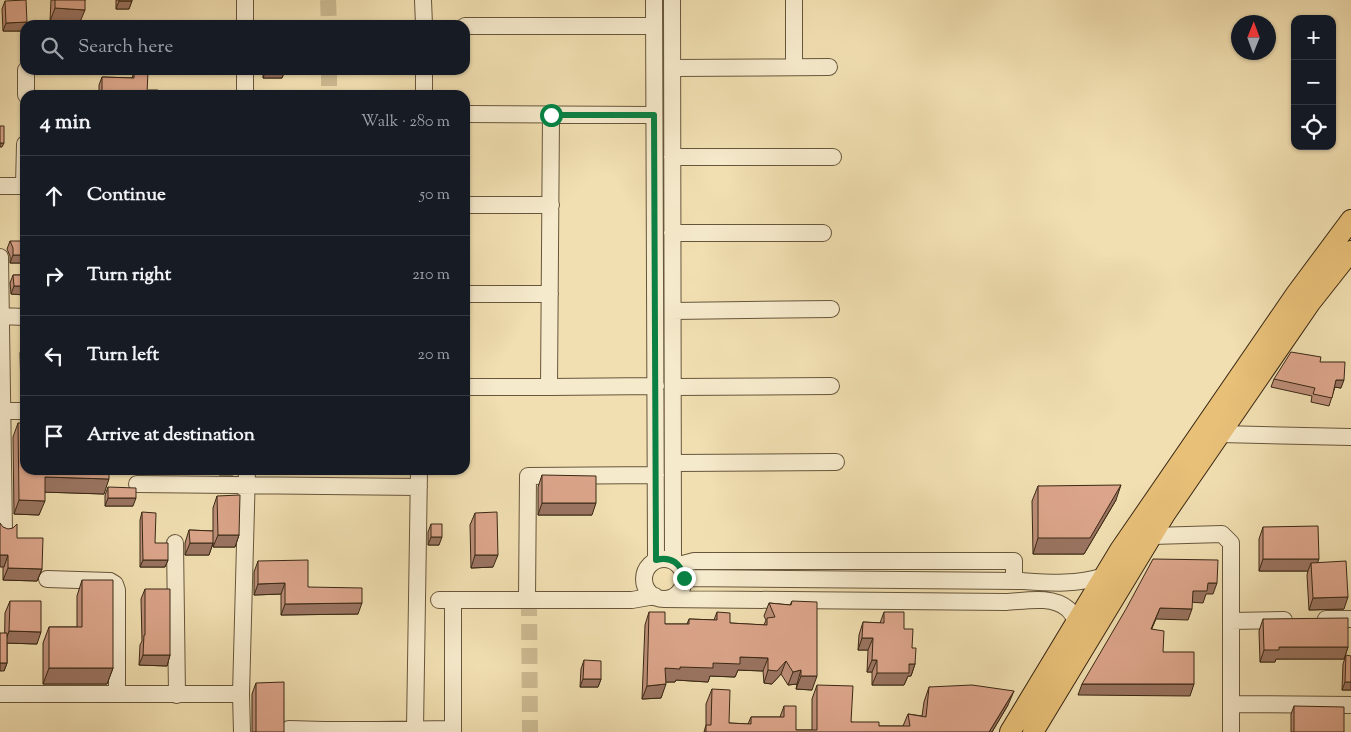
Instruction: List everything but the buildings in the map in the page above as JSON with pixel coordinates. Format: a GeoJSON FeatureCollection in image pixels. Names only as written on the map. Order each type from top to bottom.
{"type":"FeatureCollection","features":[{"type":"Feature","properties":{"kind":"main road"},"geometry":{"type":"LineString","coordinates":[[1033,732],[1152,536],[1220,434],[1253,370],[1324,255],[1351,220]]}},
{"type":"Feature","properties":{"kind":"main road"},"geometry":{"type":"LineString","coordinates":[[1010,732],[1120,550],[1253,370],[1310,303],[1351,250]]}},
{"type":"Feature","properties":{"kind":"main road"},"geometry":{"type":"LineString","coordinates":[[1039,684],[1061,687]]}},
{"type":"Feature","properties":{"kind":"street"},"geometry":{"type":"LineString","coordinates":[[245,0],[245,20]]}},
{"type":"Feature","properties":{"kind":"street"},"geometry":{"type":"LineString","coordinates":[[424,0],[424,20]]}},
{"type":"Feature","properties":{"kind":"street"},"geometry":{"type":"LineString","coordinates":[[654,0],[656,560]]}},
{"type":"Feature","properties":{"kind":"street"},"geometry":{"type":"LineString","coordinates":[[672,0],[673,463],[679,568],[683,586],[679,593],[659,598],[648,591],[644,583],[645,574],[649,566],[656,560],[668,559],[679,568]]}},
{"type":"Feature","properties":{"kind":"street"},"geometry":{"type":"LineString","coordinates":[[794,0],[794,67]]}},
{"type":"Feature","properties":{"kind":"street"},"geometry":{"type":"LineString","coordinates":[[470,26],[654,26]]}},
{"type":"Feature","properties":{"kind":"street"},"geometry":{"type":"LineString","coordinates":[[672,68],[829,67]]}},
{"type":"Feature","properties":{"kind":"street"},"geometry":{"type":"LineString","coordinates":[[26,75],[26,90]]}},
{"type":"Feature","properties":{"kind":"street"},"geometry":{"type":"LineString","coordinates":[[245,75],[245,90]]}},
{"type":"Feature","properties":{"kind":"street"},"geometry":{"type":"LineString","coordinates":[[424,75],[424,90]]}},
{"type":"Feature","properties":{"kind":"street"},"geometry":{"type":"LineString","coordinates":[[470,114],[654,115]]}},
{"type":"Feature","properties":{"kind":"street"},"geometry":{"type":"LineString","coordinates":[[549,387],[551,115]]}},
{"type":"Feature","properties":{"kind":"street"},"geometry":{"type":"LineString","coordinates":[[672,157],[834,157]]}},
{"type":"Feature","properties":{"kind":"street"},"geometry":{"type":"LineString","coordinates":[[0,186],[20,186]]}},
{"type":"Feature","properties":{"kind":"street"},"geometry":{"type":"LineString","coordinates":[[470,205],[551,205]]}},
{"type":"Feature","properties":{"kind":"street"},"geometry":{"type":"LineString","coordinates":[[672,233],[824,233]]}},
{"type":"Feature","properties":{"kind":"street"},"geometry":{"type":"LineString","coordinates":[[0,257],[4,531]]}},
{"type":"Feature","properties":{"kind":"street"},"geometry":{"type":"LineString","coordinates":[[470,294],[550,294]]}},
{"type":"Feature","properties":{"kind":"street"},"geometry":{"type":"LineString","coordinates":[[673,311],[831,309]]}},
{"type":"Feature","properties":{"kind":"street"},"geometry":{"type":"LineString","coordinates":[[1,316],[20,316]]}},
{"type":"Feature","properties":{"kind":"street"},"geometry":{"type":"LineString","coordinates":[[470,387],[656,386]]}},
{"type":"Feature","properties":{"kind":"street"},"geometry":{"type":"LineString","coordinates":[[673,387],[831,386]]}},
{"type":"Feature","properties":{"kind":"street"},"geometry":{"type":"LineString","coordinates":[[2,411],[20,411]]}},
{"type":"Feature","properties":{"kind":"street"},"geometry":{"type":"LineString","coordinates":[[1220,434],[1351,437]]}},
{"type":"Feature","properties":{"kind":"street"},"geometry":{"type":"LineString","coordinates":[[673,463],[836,462]]}},
{"type":"Feature","properties":{"kind":"street"},"geometry":{"type":"LineString","coordinates":[[415,730],[419,475]]}},
{"type":"Feature","properties":{"kind":"street"},"geometry":{"type":"LineString","coordinates":[[527,600],[528,476],[656,475]]}},
{"type":"Feature","properties":{"kind":"street"},"geometry":{"type":"LineString","coordinates":[[137,484],[247,477],[418,487]]}},
{"type":"Feature","properties":{"kind":"street"},"geometry":{"type":"LineString","coordinates":[[242,732],[241,694],[247,477]]}},
{"type":"Feature","properties":{"kind":"street"},"geometry":{"type":"LineString","coordinates":[[1152,536],[1222,534],[1231,544],[1231,732]]}},
{"type":"Feature","properties":{"kind":"street"},"geometry":{"type":"LineString","coordinates":[[175,543],[177,694]]}},
{"type":"Feature","properties":{"kind":"street"},"geometry":{"type":"LineString","coordinates":[[679,568],[694,561],[1014,561],[1014,581],[1078,583],[1104,576]]}},
{"type":"Feature","properties":{"kind":"street"},"geometry":{"type":"LineString","coordinates":[[47,579],[110,581],[115,584],[117,590],[117,694]]}},
{"type":"Feature","properties":{"kind":"street"},"geometry":{"type":"LineString","coordinates":[[288,729],[324,731],[453,731],[446,600],[632,600],[659,598],[938,602],[1042,601],[1057,602],[1068,609],[1077,622]]}},
{"type":"Feature","properties":{"kind":"street"},"geometry":{"type":"LineString","coordinates":[[1314,619],[1351,619]]}},
{"type":"Feature","properties":{"kind":"street"},"geometry":{"type":"LineString","coordinates":[[1231,621],[1296,620]]}},
{"type":"Feature","properties":{"kind":"street"},"geometry":{"type":"LineString","coordinates":[[0,694],[241,694]]}},
{"type":"Feature","properties":{"kind":"street"},"geometry":{"type":"LineString","coordinates":[[1231,704],[1351,705]]}},
{"type":"Feature","properties":{"kind":"tunnel"},"geometry":{"type":"LineString","coordinates":[[328,0],[329,20]]}},
{"type":"Feature","properties":{"kind":"tunnel"},"geometry":{"type":"LineString","coordinates":[[329,75],[329,90]]}},
{"type":"Feature","properties":{"kind":"tunnel"},"geometry":{"type":"LineString","coordinates":[[529,600],[530,732]]}},
{"type":"Feature","properties":{"kind":"route"},"geometry":{"type":"LineString","coordinates":[[551,115],[654,115],[656,560],[668,559],[674,561],[683,571],[684,578]]}}]}
